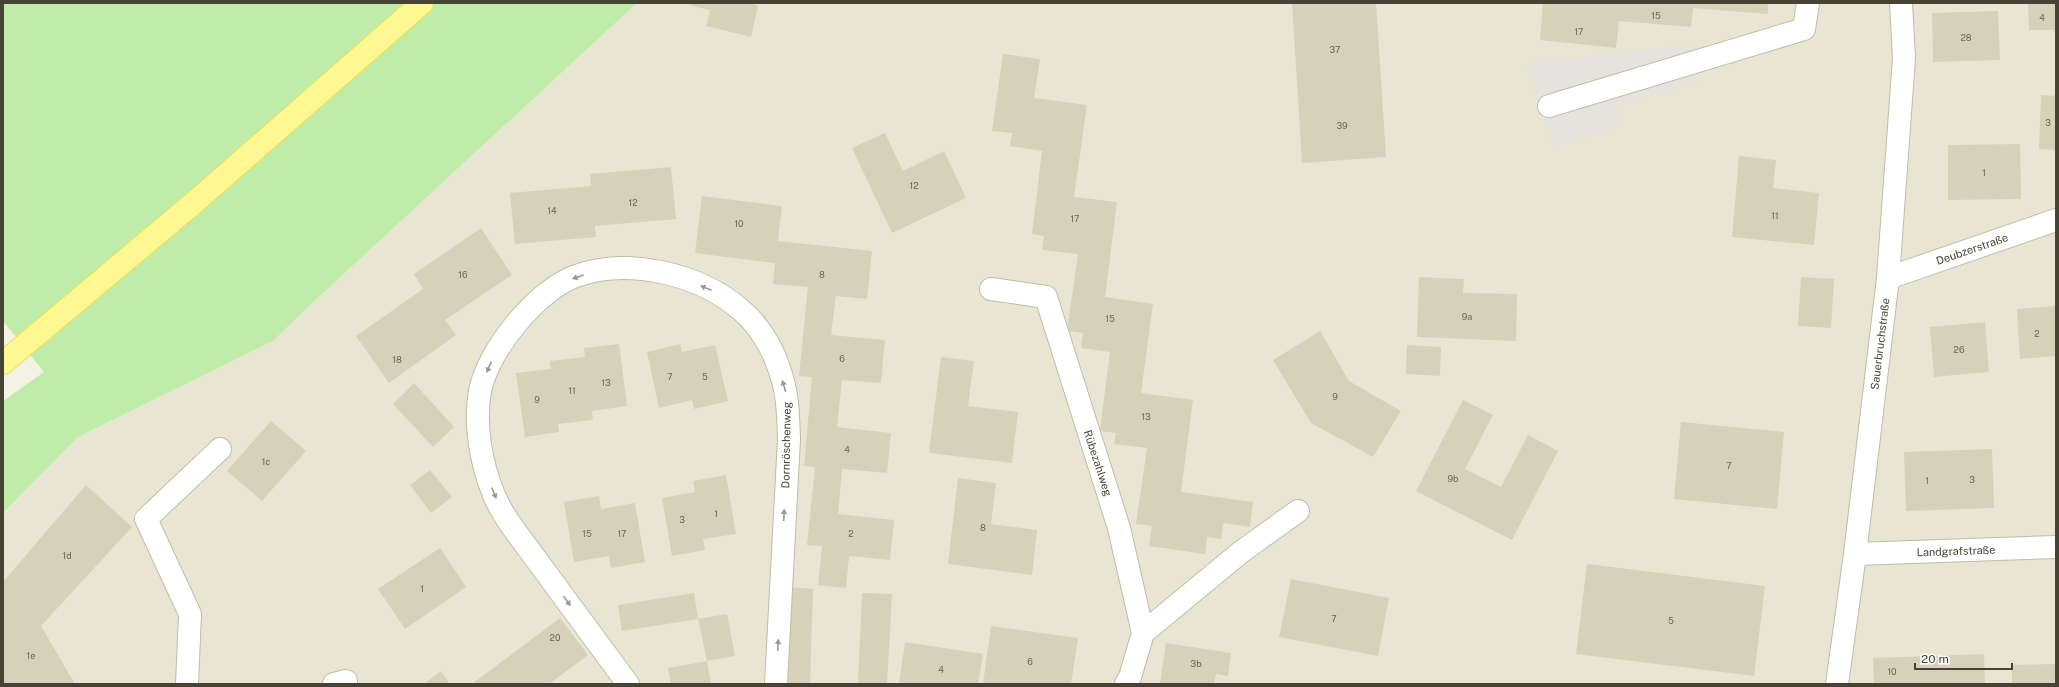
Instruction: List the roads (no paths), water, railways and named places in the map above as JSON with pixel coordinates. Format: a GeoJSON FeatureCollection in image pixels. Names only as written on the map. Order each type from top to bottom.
{"type":"FeatureCollection","features":[{"type":"Feature","properties":{"kind":"main road"},"geometry":{"type":"LineString","coordinates":[[3,363],[196,201],[422,3]]}},
{"type":"Feature","properties":{"kind":"street"},"geometry":{"type":"LineString","coordinates":[[1549,106],[1804,29],[1808,3]]}},
{"type":"Feature","properties":{"kind":"street","name":"Sauerbruchstraße"},"geometry":{"type":"LineString","coordinates":[[1837,684],[1855,554],[1888,278],[1904,58],[1901,3]]}},
{"type":"Feature","properties":{"kind":"street","name":"Deubzerstraße"},"geometry":{"type":"LineString","coordinates":[[1888,278],[2056,220]]}},
{"type":"Feature","properties":{"kind":"street","name":"Dornröschenweg"},"geometry":{"type":"LineString","coordinates":[[628,684],[511,525],[494,496],[482,456],[479,416],[480,390],[491,362],[505,338],[523,315],[547,292],[576,276],[616,268],[657,270],[717,292],[742,310],[761,334],[777,362],[788,399],[789,439],[776,684]]}},
{"type":"Feature","properties":{"kind":"street","name":"Rübezahlweg"},"geometry":{"type":"LineString","coordinates":[[991,289],[1046,297],[1119,528],[1143,633],[1130,677],[1126,684]]}},
{"type":"Feature","properties":{"kind":"street"},"geometry":{"type":"LineString","coordinates":[[187,684],[190,614],[146,519],[220,448]]}},
{"type":"Feature","properties":{"kind":"street"},"geometry":{"type":"LineString","coordinates":[[1143,633],[1241,552],[1298,511]]}},
{"type":"Feature","properties":{"kind":"street","name":"Landgrafstraße"},"geometry":{"type":"LineString","coordinates":[[1855,554],[2056,547]]}}]}
